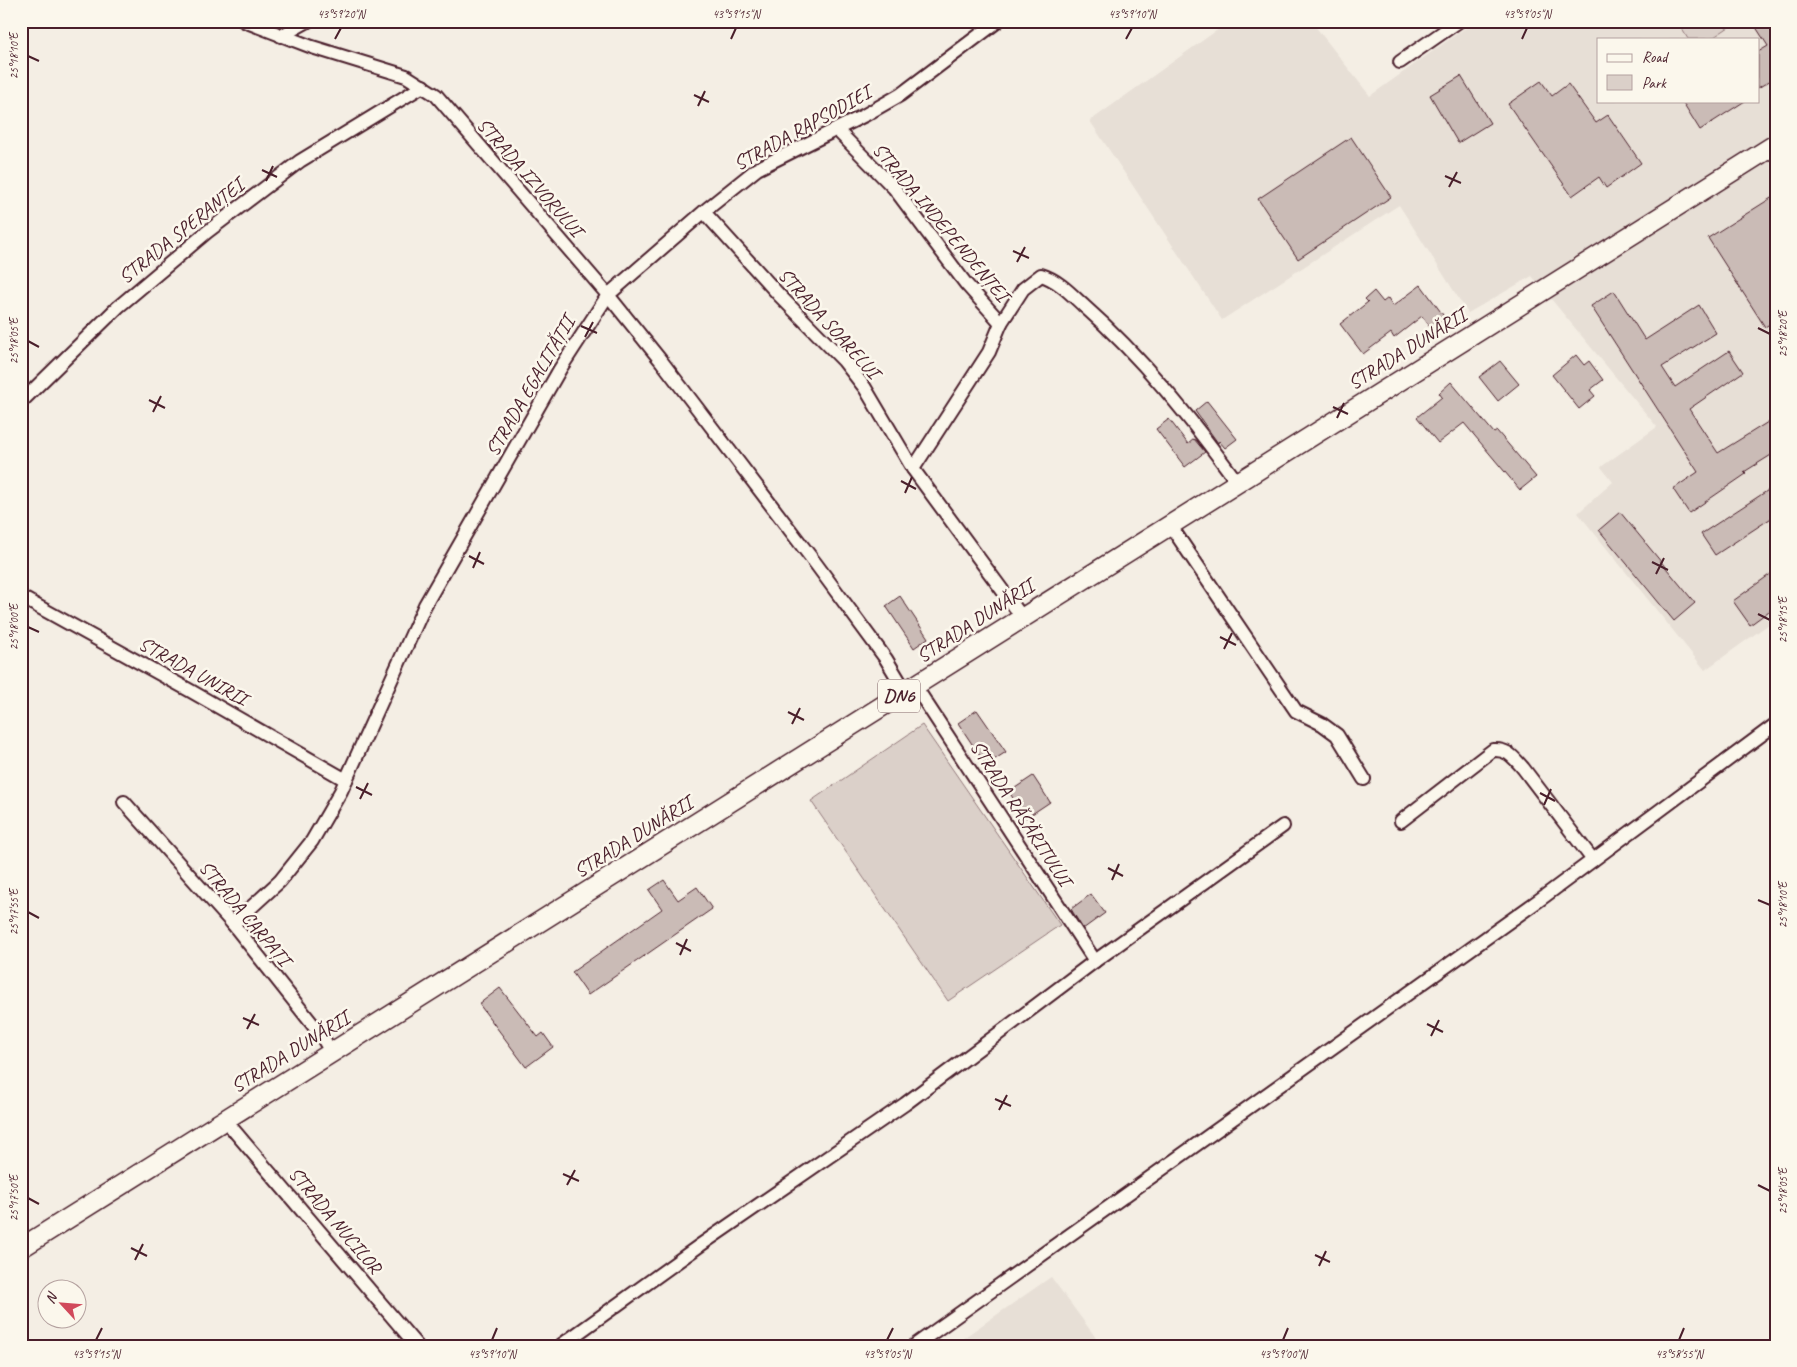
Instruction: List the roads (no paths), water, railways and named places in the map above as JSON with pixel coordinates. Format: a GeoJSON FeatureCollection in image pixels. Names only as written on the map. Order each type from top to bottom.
{"type":"FeatureCollection","features":[{"type":"Feature","properties":{"kind":"main road","name":"STRADA DUNĂRII"},"geometry":{"type":"LineString","coordinates":[[21,1248],[1776,144]]}},
{"type":"Feature","properties":{"kind":"street"},"geometry":{"type":"LineString","coordinates":[[244,21],[281,36],[406,76],[423,86]]}},
{"type":"Feature","properties":{"kind":"street"},"geometry":{"type":"LineString","coordinates":[[281,36],[308,21]]}},
{"type":"Feature","properties":{"kind":"street","name":"STRADA RAPSODIEI"},"geometry":{"type":"LineString","coordinates":[[608,295],[757,169],[837,130],[900,95],[998,21]]}},
{"type":"Feature","properties":{"kind":"street"},"geometry":{"type":"LineString","coordinates":[[1400,62],[1459,21]]}},
{"type":"Feature","properties":{"kind":"street","name":"STRADA IZVORULUI"},"geometry":{"type":"LineString","coordinates":[[423,86],[436,95],[608,295]]}},
{"type":"Feature","properties":{"kind":"street","name":"STRADA SPERANȚEI"},"geometry":{"type":"LineString","coordinates":[[21,402],[112,313],[207,232],[300,161],[423,86]]}},
{"type":"Feature","properties":{"kind":"street","name":"STRADA INDEPENDENȚEI"},"geometry":{"type":"LineString","coordinates":[[837,130],[894,188],[966,284],[1001,323],[1023,289],[1041,275],[1050,278],[1108,327],[1171,397],[1237,482]]}},
{"type":"Feature","properties":{"kind":"street","name":"STRADA SOARELUI"},"geometry":{"type":"LineString","coordinates":[[704,212],[779,295],[844,361],[865,388],[913,469],[1022,617]]}},
{"type":"Feature","properties":{"kind":"street"},"geometry":{"type":"LineString","coordinates":[[608,295],[816,564],[886,659],[911,689]]}},
{"type":"Feature","properties":{"kind":"street","name":"STRADA EGALITĂȚII"},"geometry":{"type":"LineString","coordinates":[[233,924],[280,880],[312,841],[346,780],[425,605],[560,369],[608,295]]}},
{"type":"Feature","properties":{"kind":"street"},"geometry":{"type":"LineString","coordinates":[[913,469],[989,352],[1001,323]]}},
{"type":"Feature","properties":{"kind":"street"},"geometry":{"type":"LineString","coordinates":[[1170,525],[1296,711],[1322,724],[1337,735],[1364,779]]}},
{"type":"Feature","properties":{"kind":"street","name":"STRADA UNIRII"},"geometry":{"type":"LineString","coordinates":[[21,597],[346,780]]}},
{"type":"Feature","properties":{"kind":"street","name":"STRADA RĂSĂRITULUI"},"geometry":{"type":"LineString","coordinates":[[911,689],[1095,961]]}},
{"type":"Feature","properties":{"kind":"street"},"geometry":{"type":"LineString","coordinates":[[914,1346],[1209,1137],[1593,860],[1776,724]]}},
{"type":"Feature","properties":{"kind":"street"},"geometry":{"type":"LineString","coordinates":[[1401,821],[1493,750],[1502,749],[1511,754],[1523,768],[1593,860]]}},
{"type":"Feature","properties":{"kind":"street","name":"STRADA CARPAȚI"},"geometry":{"type":"LineString","coordinates":[[124,802],[233,924],[321,1035],[332,1052]]}},
{"type":"Feature","properties":{"kind":"street"},"geometry":{"type":"LineString","coordinates":[[560,1346],[905,1104],[1095,961],[1283,826]]}},
{"type":"Feature","properties":{"kind":"street","name":"STRADA NUCILOR"},"geometry":{"type":"LineString","coordinates":[[225,1120],[417,1346]]}}]}
